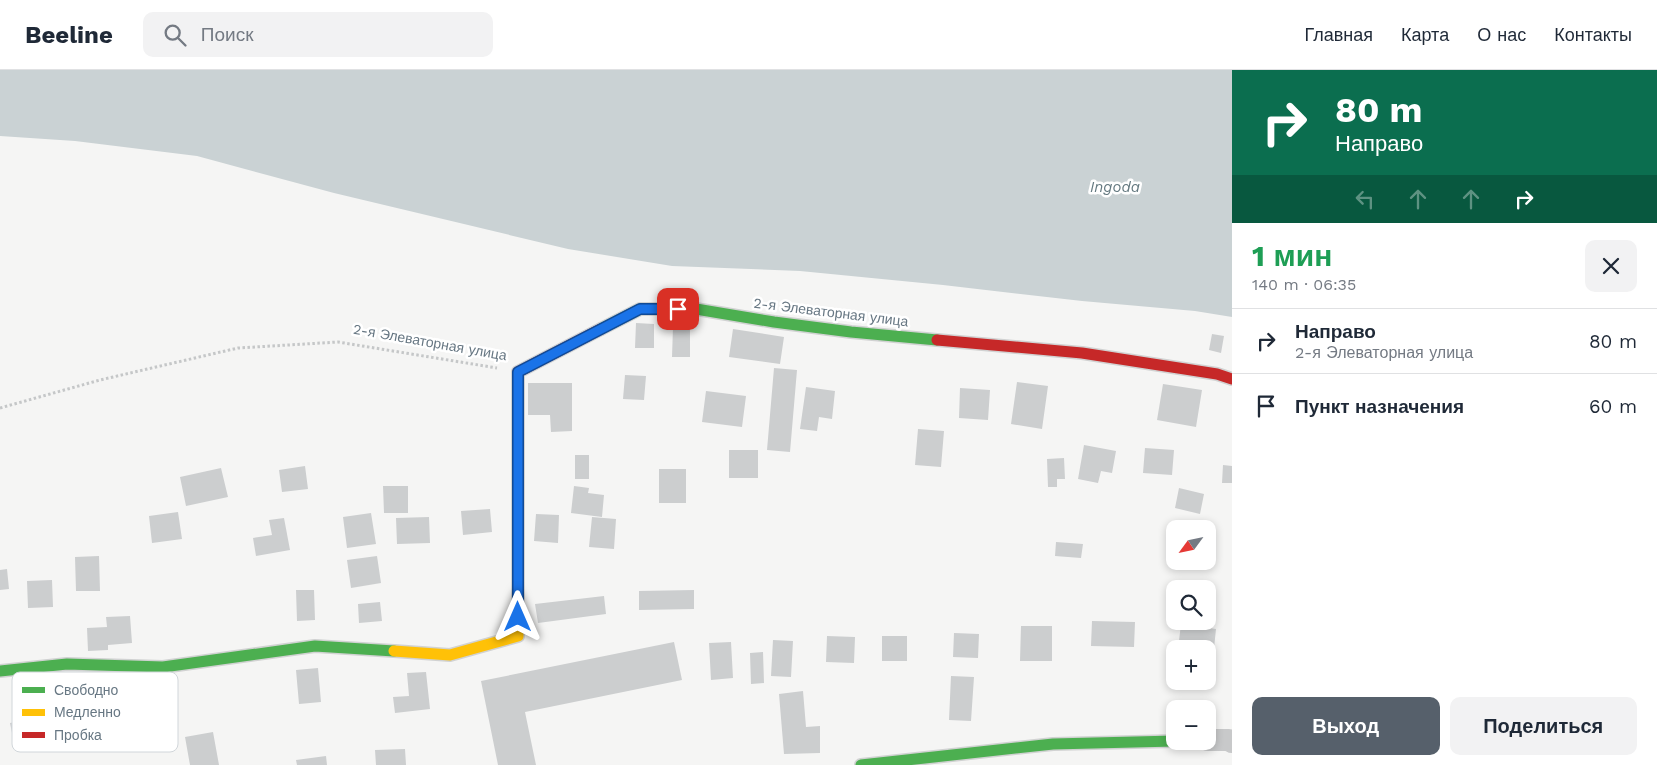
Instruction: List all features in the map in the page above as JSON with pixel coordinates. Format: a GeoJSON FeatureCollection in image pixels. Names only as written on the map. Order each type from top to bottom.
{"type":"FeatureCollection","features":[{"type":"Feature","properties":{"kind":"street","name":"2-я Элеваторная улица"},"geometry":{"type":"LineString","coordinates":[[518,372],[640,309],[696,309],[850,332],[1082,352],[1217,374],[1232,379]]}},
{"type":"Feature","properties":{"kind":"street"},"geometry":{"type":"LineString","coordinates":[[0,672],[67,664],[163,667],[314,646],[450,655],[518,636],[518,372]]}},
{"type":"Feature","properties":{"kind":"street"},"geometry":{"type":"LineString","coordinates":[[1216,740],[1229,740],[1232,742]]}},
{"type":"Feature","properties":{"kind":"street"},"geometry":{"type":"LineString","coordinates":[[861,765],[1053,744],[1166,741]]}},
{"type":"Feature","properties":{"kind":"path","name":"2-я Элеваторная улица"},"geometry":{"type":"LineString","coordinates":[[0,408],[100,380],[238,348],[338,342],[518,372]]}},
{"type":"Feature","properties":{"kind":"water","name":"Ingoda"},"geometry":{"type":"Polygon","coordinates":[[[0,70],[1232,70],[1232,317],[1195,311],[800,271],[672,266],[568,249],[334,193],[197,156],[75,141],[0,136],[0,70]]]}},
{"type":"Feature","properties":{"kind":"building"},"geometry":{"type":"Polygon","coordinates":[[[636,323],[654,324],[654,348],[635,348],[636,323]]]}},
{"type":"Feature","properties":{"kind":"building"},"geometry":{"type":"Polygon","coordinates":[[[673,327],[690,327],[690,357],[672,357],[673,327]]]}},
{"type":"Feature","properties":{"kind":"building"},"geometry":{"type":"Polygon","coordinates":[[[733,329],[784,337],[780,364],[729,357],[733,329]]]}},
{"type":"Feature","properties":{"kind":"building"},"geometry":{"type":"Polygon","coordinates":[[[1212,334],[1224,336],[1221,353],[1209,350],[1212,334]]]}},
{"type":"Feature","properties":{"kind":"building"},"geometry":{"type":"Polygon","coordinates":[[[774,368],[797,370],[790,452],[767,450],[774,368]]]}},
{"type":"Feature","properties":{"kind":"building"},"geometry":{"type":"Polygon","coordinates":[[[625,375],[646,376],[644,400],[623,399],[625,375]]]}},
{"type":"Feature","properties":{"kind":"building"},"geometry":{"type":"Polygon","coordinates":[[[1017,382],[1048,386],[1042,429],[1011,424],[1017,382]]]}},
{"type":"Feature","properties":{"kind":"building"},"geometry":{"type":"Polygon","coordinates":[[[528,383],[572,383],[572,431],[551,432],[550,415],[528,415],[528,383]]]}},
{"type":"Feature","properties":{"kind":"building"},"geometry":{"type":"Polygon","coordinates":[[[1163,384],[1202,390],[1196,427],[1157,420],[1163,384]]]}},
{"type":"Feature","properties":{"kind":"building"},"geometry":{"type":"Polygon","coordinates":[[[806,387],[835,391],[832,419],[819,417],[817,431],[800,429],[806,387]]]}},
{"type":"Feature","properties":{"kind":"building"},"geometry":{"type":"Polygon","coordinates":[[[960,388],[990,390],[988,420],[959,418],[960,388]]]}},
{"type":"Feature","properties":{"kind":"building"},"geometry":{"type":"Polygon","coordinates":[[[706,391],[746,396],[742,427],[702,422],[706,391]]]}},
{"type":"Feature","properties":{"kind":"building"},"geometry":{"type":"Polygon","coordinates":[[[918,429],[944,431],[941,467],[915,465],[918,429]]]}},
{"type":"Feature","properties":{"kind":"building"},"geometry":{"type":"Polygon","coordinates":[[[1084,445],[1116,451],[1112,473],[1101,471],[1098,483],[1078,479],[1084,445]]]}},
{"type":"Feature","properties":{"kind":"building"},"geometry":{"type":"Polygon","coordinates":[[[1145,448],[1174,450],[1172,475],[1143,473],[1145,448]]]}},
{"type":"Feature","properties":{"kind":"building"},"geometry":{"type":"Polygon","coordinates":[[[729,450],[758,450],[758,478],[729,478],[729,450]]]}},
{"type":"Feature","properties":{"kind":"building"},"geometry":{"type":"Polygon","coordinates":[[[575,455],[589,455],[589,479],[575,479],[575,455]]]}},
{"type":"Feature","properties":{"kind":"building"},"geometry":{"type":"Polygon","coordinates":[[[1064,458],[1065,479],[1057,479],[1057,487],[1048,487],[1047,459],[1064,458]]]}},
{"type":"Feature","properties":{"kind":"building"},"geometry":{"type":"Polygon","coordinates":[[[1223,465],[1232,466],[1232,483],[1222,483],[1223,465]]]}},
{"type":"Feature","properties":{"kind":"building"},"geometry":{"type":"Polygon","coordinates":[[[305,466],[308,489],[282,492],[279,470],[305,466]]]}},
{"type":"Feature","properties":{"kind":"building"},"geometry":{"type":"Polygon","coordinates":[[[221,468],[228,497],[186,506],[180,477],[221,468]]]}},
{"type":"Feature","properties":{"kind":"building"},"geometry":{"type":"Polygon","coordinates":[[[659,469],[686,469],[686,503],[659,503],[659,469]]]}},
{"type":"Feature","properties":{"kind":"building"},"geometry":{"type":"Polygon","coordinates":[[[383,486],[408,486],[408,513],[384,513],[383,486]]]}},
{"type":"Feature","properties":{"kind":"building"},"geometry":{"type":"Polygon","coordinates":[[[574,486],[589,488],[588,493],[604,495],[602,517],[571,513],[574,486]]]}},
{"type":"Feature","properties":{"kind":"building"},"geometry":{"type":"Polygon","coordinates":[[[1179,488],[1204,494],[1200,514],[1175,508],[1179,488]]]}},
{"type":"Feature","properties":{"kind":"building"},"geometry":{"type":"Polygon","coordinates":[[[490,509],[492,532],[463,535],[461,511],[490,509]]]}},
{"type":"Feature","properties":{"kind":"building"},"geometry":{"type":"Polygon","coordinates":[[[178,512],[182,539],[152,543],[149,516],[178,512]]]}},
{"type":"Feature","properties":{"kind":"building"},"geometry":{"type":"Polygon","coordinates":[[[371,513],[376,544],[347,548],[343,517],[371,513]]]}},
{"type":"Feature","properties":{"kind":"building"},"geometry":{"type":"Polygon","coordinates":[[[536,514],[559,515],[558,543],[534,541],[536,514]]]}},
{"type":"Feature","properties":{"kind":"building"},"geometry":{"type":"Polygon","coordinates":[[[429,517],[430,543],[397,544],[396,518],[429,517]]]}},
{"type":"Feature","properties":{"kind":"building"},"geometry":{"type":"Polygon","coordinates":[[[592,517],[616,519],[614,549],[589,547],[592,517]]]}},
{"type":"Feature","properties":{"kind":"building"},"geometry":{"type":"Polygon","coordinates":[[[284,518],[290,550],[256,556],[253,538],[272,535],[269,520],[284,518]]]}},
{"type":"Feature","properties":{"kind":"building"},"geometry":{"type":"Polygon","coordinates":[[[1056,542],[1083,544],[1081,558],[1055,556],[1056,542]]]}},
{"type":"Feature","properties":{"kind":"building"},"geometry":{"type":"Polygon","coordinates":[[[99,556],[100,591],[76,591],[75,557],[99,556]]]}},
{"type":"Feature","properties":{"kind":"building"},"geometry":{"type":"Polygon","coordinates":[[[377,556],[381,583],[351,588],[347,560],[377,556]]]}},
{"type":"Feature","properties":{"kind":"building"},"geometry":{"type":"Polygon","coordinates":[[[7,569],[9,589],[0,590],[0,570],[7,569]]]}},
{"type":"Feature","properties":{"kind":"building"},"geometry":{"type":"Polygon","coordinates":[[[52,580],[53,607],[28,608],[27,581],[52,580]]]}},
{"type":"Feature","properties":{"kind":"building"},"geometry":{"type":"Polygon","coordinates":[[[296,590],[314,590],[315,620],[297,621],[296,590]]]}},
{"type":"Feature","properties":{"kind":"building"},"geometry":{"type":"Polygon","coordinates":[[[694,590],[694,609],[639,610],[639,591],[694,590]]]}},
{"type":"Feature","properties":{"kind":"building"},"geometry":{"type":"Polygon","coordinates":[[[604,596],[606,614],[538,623],[535,604],[604,596]]]}},
{"type":"Feature","properties":{"kind":"building"},"geometry":{"type":"Polygon","coordinates":[[[380,602],[382,621],[359,623],[358,604],[380,602]]]}},
{"type":"Feature","properties":{"kind":"building"},"geometry":{"type":"Polygon","coordinates":[[[130,616],[132,643],[108,645],[108,650],[88,651],[87,628],[107,627],[106,617],[130,616]]]}},
{"type":"Feature","properties":{"kind":"building"},"geometry":{"type":"Polygon","coordinates":[[[1092,621],[1135,622],[1134,647],[1091,646],[1092,621]]]}},
{"type":"Feature","properties":{"kind":"building"},"geometry":{"type":"Polygon","coordinates":[[[1021,626],[1052,626],[1052,661],[1020,661],[1021,626]]]}},
{"type":"Feature","properties":{"kind":"building"},"geometry":{"type":"Polygon","coordinates":[[[1180,630],[1216,630],[1215,640],[1179,640],[1180,630]]]}},
{"type":"Feature","properties":{"kind":"building"},"geometry":{"type":"Polygon","coordinates":[[[954,633],[979,634],[978,658],[953,657],[954,633]]]}},
{"type":"Feature","properties":{"kind":"building"},"geometry":{"type":"Polygon","coordinates":[[[827,636],[855,637],[854,663],[826,662],[827,636]]]}},
{"type":"Feature","properties":{"kind":"building"},"geometry":{"type":"Polygon","coordinates":[[[882,636],[907,636],[907,661],[882,661],[882,636]]]}},
{"type":"Feature","properties":{"kind":"building"},"geometry":{"type":"Polygon","coordinates":[[[773,640],[793,641],[791,677],[771,676],[773,640]]]}},
{"type":"Feature","properties":{"kind":"building"},"geometry":{"type":"Polygon","coordinates":[[[674,642],[682,680],[525,712],[536,765],[498,765],[481,681],[674,642]]]}},
{"type":"Feature","properties":{"kind":"building"},"geometry":{"type":"Polygon","coordinates":[[[731,642],[733,678],[711,680],[709,643],[731,642]]]}},
{"type":"Feature","properties":{"kind":"building"},"geometry":{"type":"Polygon","coordinates":[[[763,652],[764,683],[751,684],[750,653],[763,652]]]}},
{"type":"Feature","properties":{"kind":"building"},"geometry":{"type":"Polygon","coordinates":[[[318,668],[321,702],[299,704],[296,670],[318,668]]]}},
{"type":"Feature","properties":{"kind":"building"},"geometry":{"type":"Polygon","coordinates":[[[426,672],[430,709],[395,713],[393,697],[409,696],[407,673],[426,672]]]}},
{"type":"Feature","properties":{"kind":"building"},"geometry":{"type":"Polygon","coordinates":[[[951,676],[974,677],[971,721],[949,720],[951,676]]]}},
{"type":"Feature","properties":{"kind":"building"},"geometry":{"type":"Polygon","coordinates":[[[803,691],[806,727],[820,726],[820,753],[784,754],[779,694],[803,691]]]}},
{"type":"Feature","properties":{"kind":"building"},"geometry":{"type":"Polygon","coordinates":[[[213,732],[219,765],[190,765],[185,737],[213,732]]]}},
{"type":"Feature","properties":{"kind":"building"},"geometry":{"type":"Polygon","coordinates":[[[405,749],[406,765],[376,765],[375,750],[405,749]]]}},
{"type":"Feature","properties":{"kind":"building"},"geometry":{"type":"Polygon","coordinates":[[[326,756],[327,765],[297,765],[296,760],[326,756]]]}},
{"type":"Feature","properties":{"kind":"traffic: fast"},"geometry":{"type":"LineString","coordinates":[[601,329],[640,309],[696,309],[851,332],[937,340]]}},
{"type":"Feature","properties":{"kind":"traffic: fast"},"geometry":{"type":"LineString","coordinates":[[0,671],[67,664],[163,667],[315,646],[394,651]]}},
{"type":"Feature","properties":{"kind":"traffic: fast"},"geometry":{"type":"LineString","coordinates":[[861,765],[1053,744],[1166,741]]}},
{"type":"Feature","properties":{"kind":"traffic: slow"},"geometry":{"type":"LineString","coordinates":[[394,651],[450,655],[518,636],[518,474]]}},
{"type":"Feature","properties":{"kind":"traffic: jam"},"geometry":{"type":"LineString","coordinates":[[518,474],[518,372],[601,329]]}},
{"type":"Feature","properties":{"kind":"traffic: jam"},"geometry":{"type":"LineString","coordinates":[[937,340],[1082,353],[1217,374],[1232,379]]}},
{"type":"Feature","properties":{"kind":"route"},"geometry":{"type":"LineString","coordinates":[[518,617],[518,372],[640,309],[678,309]]}}]}
